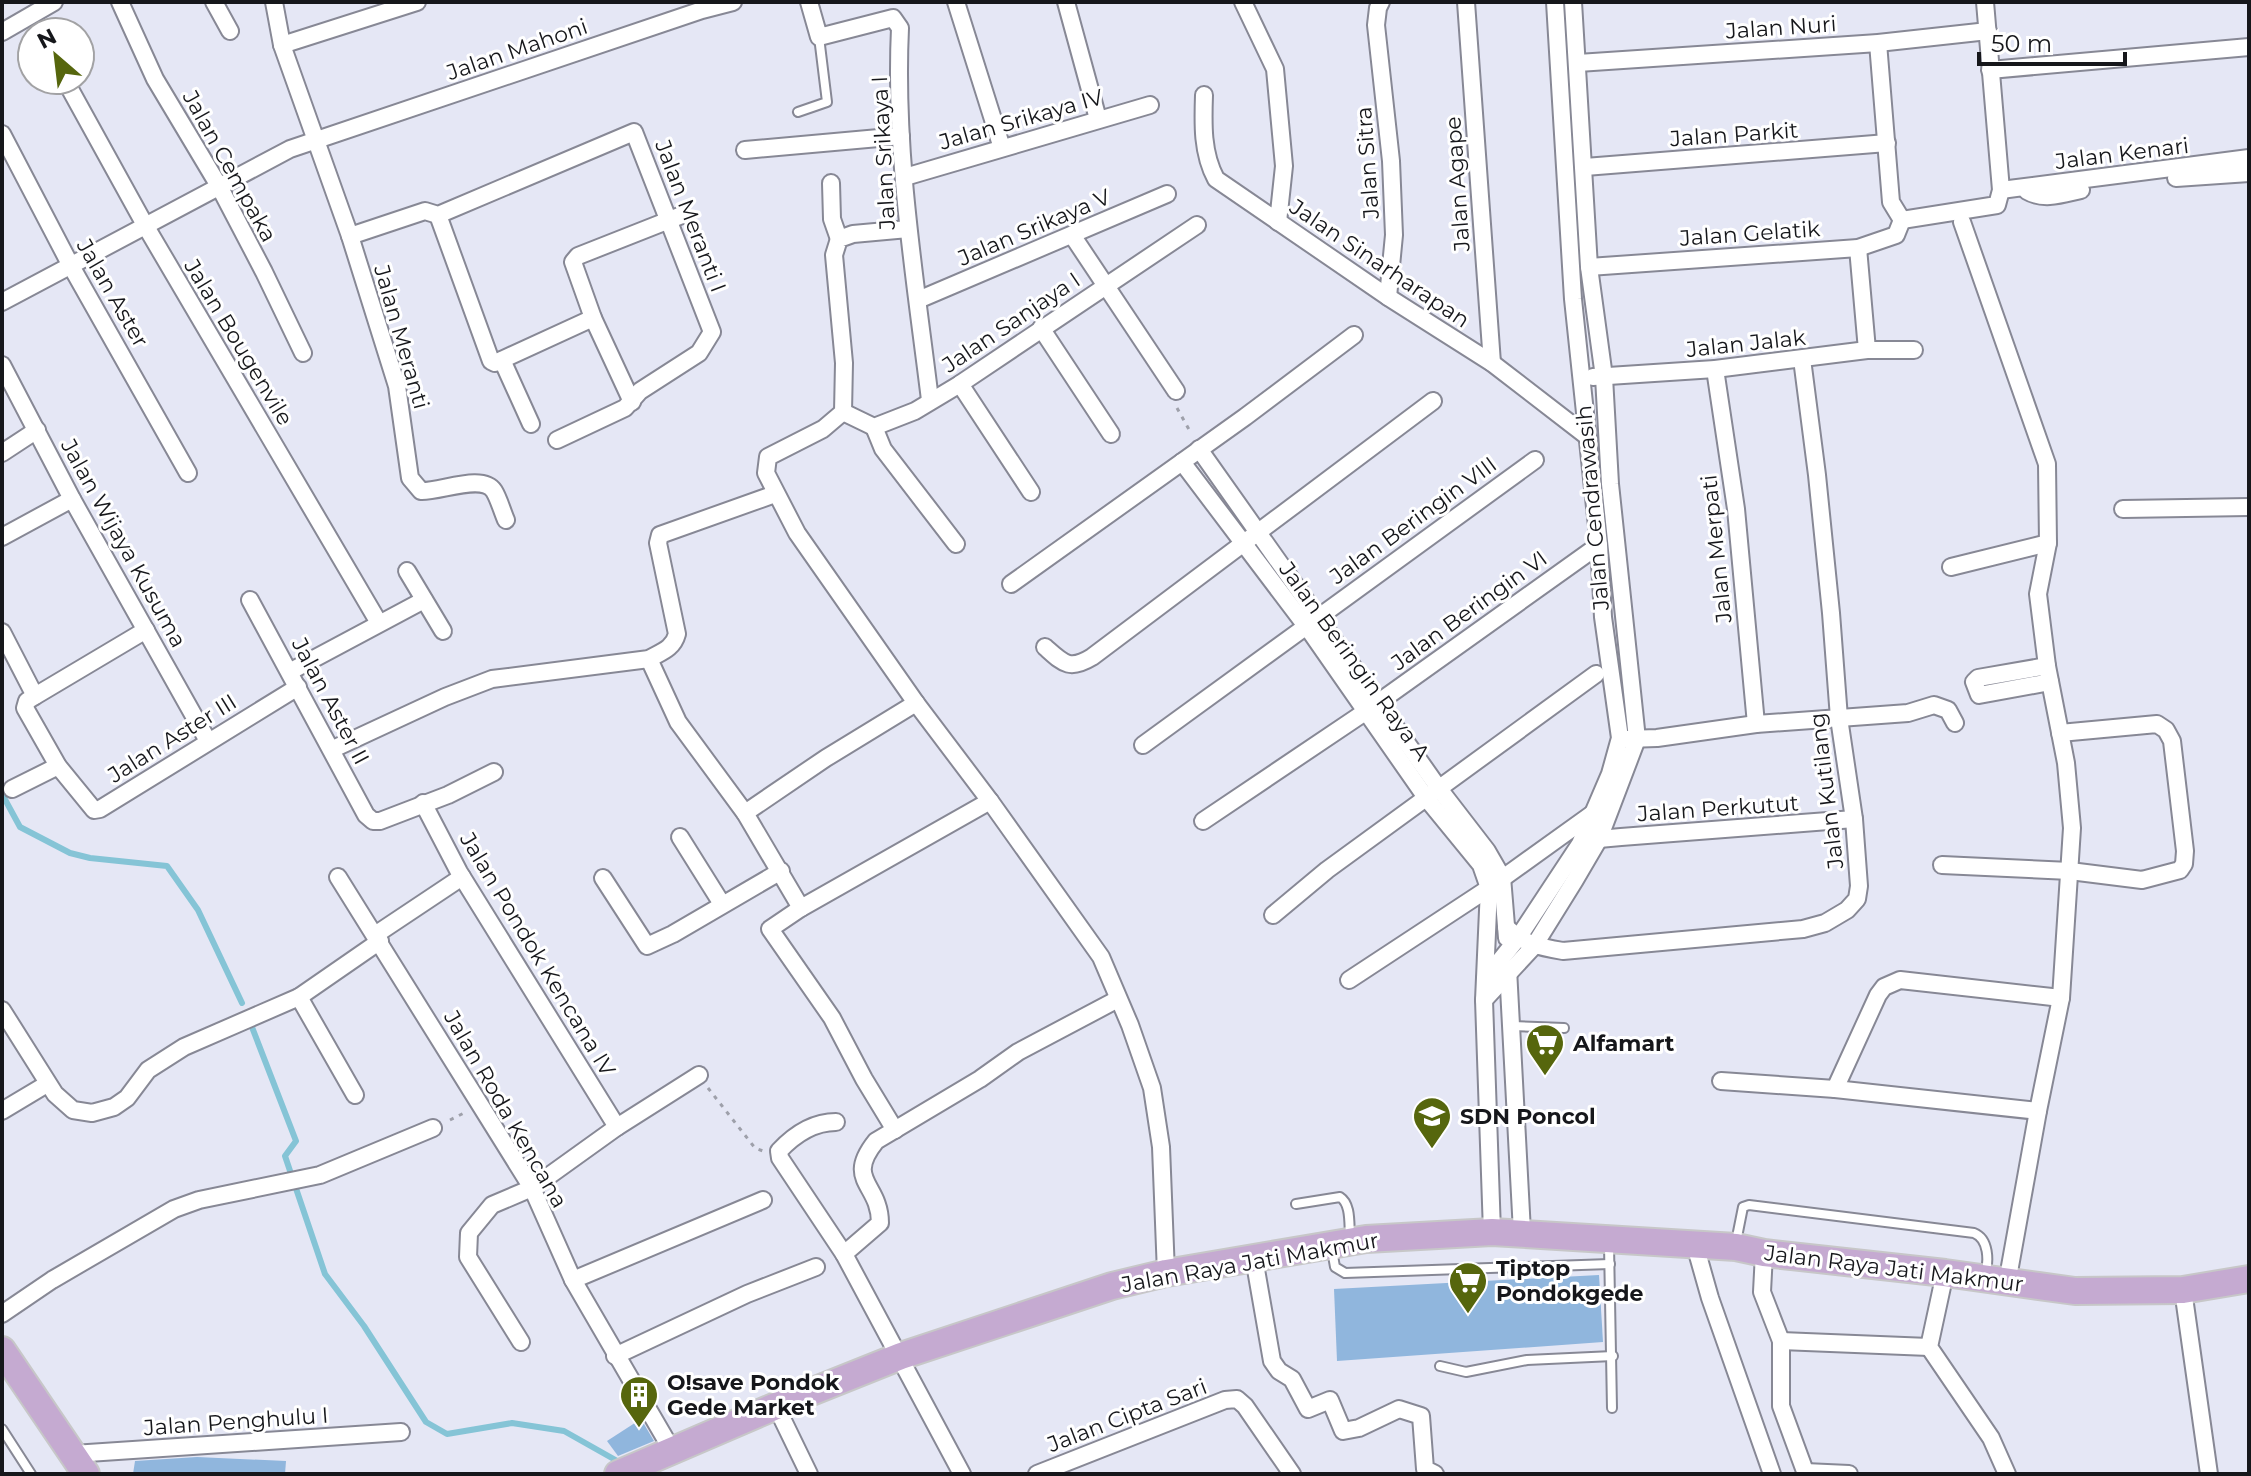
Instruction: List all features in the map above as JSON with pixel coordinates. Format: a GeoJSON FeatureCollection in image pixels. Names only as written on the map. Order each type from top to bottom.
{"type":"FeatureCollection","features":[{"type":"Feature","properties":{"kind":"main road","name":"Jalan Raya Jati Makmur"},"geometry":{"type":"LineString","coordinates":[[636,1471],[776,1406],[901,1356],[1112,1286],[1166,1273],[1341,1243],[1522,1232],[1610,1251],[1695,1245],[1736,1247],[2075,1291],[2183,1290],[2249,1279]]}},
{"type":"Feature","properties":{"kind":"main road"},"geometry":{"type":"LineString","coordinates":[[2,1350],[79,1464]]}},
{"type":"Feature","properties":{"kind":"street"},"geometry":{"type":"LineString","coordinates":[[30,16],[54,2]]}},
{"type":"Feature","properties":{"kind":"street","name":"Jalan Cempaka"},"geometry":{"type":"LineString","coordinates":[[120,2],[155,79],[219,186],[303,353]]}},
{"type":"Feature","properties":{"kind":"street"},"geometry":{"type":"LineString","coordinates":[[214,2],[230,31]]}},
{"type":"Feature","properties":{"kind":"street","name":"Jalan Meranti"},"geometry":{"type":"LineString","coordinates":[[274,2],[282,45],[350,236],[397,386],[410,478],[421,491],[433,492],[477,482],[488,484],[506,520]]}},
{"type":"Feature","properties":{"kind":"street"},"geometry":{"type":"LineString","coordinates":[[282,45],[417,2]]}},
{"type":"Feature","properties":{"kind":"street","name":"Jalan Mahoni"},"geometry":{"type":"LineString","coordinates":[[2,302],[314,139],[701,6],[733,2]]}},
{"type":"Feature","properties":{"kind":"street"},"geometry":{"type":"LineString","coordinates":[[809,2],[819,37]]}},
{"type":"Feature","properties":{"kind":"street"},"geometry":{"type":"LineString","coordinates":[[956,2],[1002,148]]}},
{"type":"Feature","properties":{"kind":"street"},"geometry":{"type":"LineString","coordinates":[[1066,2],[1098,119]]}},
{"type":"Feature","properties":{"kind":"street"},"geometry":{"type":"LineString","coordinates":[[1243,2],[1275,69],[1284,166],[1278,222]]}},
{"type":"Feature","properties":{"kind":"street","name":"Jalan Sitra"},"geometry":{"type":"LineString","coordinates":[[1381,2],[1376,25],[1391,161],[1393,220],[1388,297]]}},
{"type":"Feature","properties":{"kind":"street","name":"Jalan Agape"},"geometry":{"type":"LineString","coordinates":[[1466,2],[1492,363]]}},
{"type":"Feature","properties":{"kind":"street","name":"Jalan Cendrawasih"},"geometry":{"type":"LineString","coordinates":[[1485,979],[1511,939],[1592,836],[1596,811],[1628,739],[1603,617],[1599,545],[1573,299],[1555,2]]}},
{"type":"Feature","properties":{"kind":"street","name":"Jalan Cendrawasih"},"geometry":{"type":"LineString","coordinates":[[1484,1000],[1534,946],[1592,836],[1628,739],[1622,606],[1604,377],[1589,267],[1573,2]]}},
{"type":"Feature","properties":{"kind":"street"},"geometry":{"type":"LineString","coordinates":[[1985,2],[1998,198]]}},
{"type":"Feature","properties":{"kind":"street","name":"Jalan Srikaya I"},"geometry":{"type":"LineString","coordinates":[[819,37],[893,18],[898,21],[901,136],[908,229],[930,400]]}},
{"type":"Feature","properties":{"kind":"street","name":"Jalan Nuri"},"geometry":{"type":"LineString","coordinates":[[1578,63],[1878,43],[1988,31]]}},
{"type":"Feature","properties":{"kind":"street"},"geometry":{"type":"LineString","coordinates":[[1878,43],[1891,202],[1902,220]]}},
{"type":"Feature","properties":{"kind":"street"},"geometry":{"type":"LineString","coordinates":[[1990,70],[2249,47]]}},
{"type":"Feature","properties":{"kind":"street","name":"Jalan Sinarharapan"},"geometry":{"type":"LineString","coordinates":[[1204,95],[1203,131],[1209,165],[1216,179],[1388,297],[1492,363],[1588,440]]}},
{"type":"Feature","properties":{"kind":"street","name":"Jalan Bougenvile"},"geometry":{"type":"LineString","coordinates":[[74,96],[145,225],[379,623]]}},
{"type":"Feature","properties":{"kind":"street","name":"Jalan Srikaya IV"},"geometry":{"type":"LineString","coordinates":[[905,177],[1150,105]]}},
{"type":"Feature","properties":{"kind":"street","name":"Jalan Meranti I"},"geometry":{"type":"LineString","coordinates":[[350,236],[425,211],[438,215],[634,132],[676,218],[712,332],[699,353],[640,391],[618,413],[557,440]]}},
{"type":"Feature","properties":{"kind":"street","name":"Jalan Aster"},"geometry":{"type":"LineString","coordinates":[[2,134],[71,266],[188,473]]}},
{"type":"Feature","properties":{"kind":"street"},"geometry":{"type":"LineString","coordinates":[[745,150],[901,136]]}},
{"type":"Feature","properties":{"kind":"street","name":"Jalan Parkit"},"geometry":{"type":"LineString","coordinates":[[1585,167],[1887,143]]}},
{"type":"Feature","properties":{"kind":"street","name":"Jalan Kenari"},"geometry":{"type":"LineString","coordinates":[[1902,220],[1998,198],[2022,188],[2249,158]]}},
{"type":"Feature","properties":{"kind":"street"},"geometry":{"type":"LineString","coordinates":[[2022,188],[2034,195],[2050,197],[2160,179],[2249,173]]}},
{"type":"Feature","properties":{"kind":"street"},"geometry":{"type":"LineString","coordinates":[[831,183],[832,219],[839,239],[834,255],[844,363],[843,412],[823,429],[768,457],[766,473],[797,533],[1101,957],[1152,1088],[1161,1147],[1166,1273]]}},
{"type":"Feature","properties":{"kind":"street","name":"Jalan Srikaya V"},"geometry":{"type":"LineString","coordinates":[[918,300],[1167,194]]}},
{"type":"Feature","properties":{"kind":"street"},"geometry":{"type":"LineString","coordinates":[[438,215],[488,358],[495,363],[593,318]]}},
{"type":"Feature","properties":{"kind":"street"},"geometry":{"type":"LineString","coordinates":[[632,402],[593,318],[573,262],[578,256],[676,218]]}},
{"type":"Feature","properties":{"kind":"street","name":"Jalan Gelatik"},"geometry":{"type":"LineString","coordinates":[[1589,267],[1858,248],[1896,235],[1902,220]]}},
{"type":"Feature","properties":{"kind":"street"},"geometry":{"type":"LineString","coordinates":[[1962,222],[2047,464],[2048,543],[2038,594],[2048,674],[2066,763],[2072,828],[2061,998],[2038,1111],[1996,1281]]}},
{"type":"Feature","properties":{"kind":"street","name":"Jalan Sanjaya I"},"geometry":{"type":"LineString","coordinates":[[874,427],[915,411],[960,384],[1197,225]]}},
{"type":"Feature","properties":{"kind":"street"},"geometry":{"type":"LineString","coordinates":[[839,239],[853,234],[908,229]]}},
{"type":"Feature","properties":{"kind":"street"},"geometry":{"type":"LineString","coordinates":[[1072,235],[1176,391]]}},
{"type":"Feature","properties":{"kind":"street"},"geometry":{"type":"LineString","coordinates":[[1858,248],[1867,350]]}},
{"type":"Feature","properties":{"kind":"street"},"geometry":{"type":"LineString","coordinates":[[1041,328],[1111,434]]}},
{"type":"Feature","properties":{"kind":"street"},"geometry":{"type":"LineString","coordinates":[[1011,584],[1354,335]]}},
{"type":"Feature","properties":{"kind":"street","name":"Jalan Jalak"},"geometry":{"type":"LineString","coordinates":[[1582,378],[1715,369],[1867,350],[1914,350]]}},
{"type":"Feature","properties":{"kind":"street","name":"Jalan Kutilang"},"geometry":{"type":"LineString","coordinates":[[1511,939],[1563,951],[1803,929],[1825,923],[1847,910],[1857,899],[1859,886],[1854,819],[1839,718],[1831,613],[1802,359]]}},
{"type":"Feature","properties":{"kind":"street"},"geometry":{"type":"LineString","coordinates":[[502,360],[531,424]]}},
{"type":"Feature","properties":{"kind":"street","name":"Jalan Wijaya Kusuma"},"geometry":{"type":"LineString","coordinates":[[2,365],[72,499],[208,741]]}},
{"type":"Feature","properties":{"kind":"street","name":"Jalan Merpati"},"geometry":{"type":"LineString","coordinates":[[1715,369],[1736,509],[1756,724]]}},
{"type":"Feature","properties":{"kind":"street"},"geometry":{"type":"LineString","coordinates":[[960,384],[1031,492]]}},
{"type":"Feature","properties":{"kind":"street"},"geometry":{"type":"LineString","coordinates":[[1045,647],[1063,663],[1081,663],[1433,401]]}},
{"type":"Feature","properties":{"kind":"street"},"geometry":{"type":"LineString","coordinates":[[843,412],[874,427],[883,449],[956,544]]}},
{"type":"Feature","properties":{"kind":"street"},"geometry":{"type":"LineString","coordinates":[[2,453],[37,430]]}},
{"type":"Feature","properties":{"kind":"street"},"geometry":{"type":"LineString","coordinates":[[1588,440],[1609,445]]}},
{"type":"Feature","properties":{"kind":"street"},"geometry":{"type":"LineString","coordinates":[[1199,449],[1258,532],[1310,621],[1380,701],[1434,794],[1487,851],[1502,877],[1511,939],[1508,977],[1522,1232]]}},
{"type":"Feature","properties":{"kind":"street","name":"Jalan Beringin VIII"},"geometry":{"type":"LineString","coordinates":[[1143,745],[1535,460]]}},
{"type":"Feature","properties":{"kind":"street","name":"Jalan Beringin Raya A"},"geometry":{"type":"LineString","coordinates":[[1182,462],[1243,542],[1310,621],[1365,712],[1434,794],[1481,865],[1489,888]]}},
{"type":"Feature","properties":{"kind":"street"},"geometry":{"type":"LineString","coordinates":[[333,749],[445,697],[492,679],[649,659],[675,643],[677,634],[658,543],[660,535],[775,494]]}},
{"type":"Feature","properties":{"kind":"street"},"geometry":{"type":"LineString","coordinates":[[2,537],[72,499]]}},
{"type":"Feature","properties":{"kind":"street"},"geometry":{"type":"LineString","coordinates":[[2123,509],[2249,507]]}},
{"type":"Feature","properties":{"kind":"street"},"geometry":{"type":"LineString","coordinates":[[1951,567],[2048,543]]}},
{"type":"Feature","properties":{"kind":"street","name":"Jalan Beringin VI"},"geometry":{"type":"LineString","coordinates":[[1203,821],[1365,712],[1599,545]]}},
{"type":"Feature","properties":{"kind":"street"},"geometry":{"type":"LineString","coordinates":[[407,571],[443,631]]}},
{"type":"Feature","properties":{"kind":"street","name":"Jalan Aster II"},"geometry":{"type":"LineString","coordinates":[[250,600],[366,815],[373,821],[380,821],[423,803]]}},
{"type":"Feature","properties":{"kind":"street","name":"Jalan Aster III"},"geometry":{"type":"LineString","coordinates":[[35,696],[27,701],[26,713],[58,766],[88,806],[94,810],[100,809],[208,741],[379,623],[424,600]]}},
{"type":"Feature","properties":{"kind":"street"},"geometry":{"type":"LineString","coordinates":[[2,632],[35,696],[146,630]]}},
{"type":"Feature","properties":{"kind":"street"},"geometry":{"type":"LineString","coordinates":[[649,659],[678,722],[745,813],[801,908]]}},
{"type":"Feature","properties":{"kind":"street"},"geometry":{"type":"LineString","coordinates":[[1273,915],[1327,870],[1596,674]]}},
{"type":"Feature","properties":{"kind":"street"},"geometry":{"type":"LineString","coordinates":[[745,813],[826,758],[916,703]]}},
{"type":"Feature","properties":{"kind":"street"},"geometry":{"type":"LineString","coordinates":[[1628,739],[1756,724],[1908,713],[1934,705],[1948,710],[1955,723]]}},
{"type":"Feature","properties":{"kind":"street"},"geometry":{"type":"LineString","coordinates":[[1942,865],[2070,871],[2142,880],[2180,870],[2185,851],[2172,741],[2166,730],[2157,724],[2060,733]]}},
{"type":"Feature","properties":{"kind":"street"},"geometry":{"type":"LineString","coordinates":[[12,789],[58,766]]}},
{"type":"Feature","properties":{"kind":"street"},"geometry":{"type":"LineString","coordinates":[[423,803],[448,795],[494,772]]}},
{"type":"Feature","properties":{"kind":"street"},"geometry":{"type":"LineString","coordinates":[[895,1130],[832,1018],[770,929],[801,908],[990,801]]}},
{"type":"Feature","properties":{"kind":"street","name":"Jalan Pondok Kencana IV"},"geometry":{"type":"LineString","coordinates":[[423,803],[462,877],[617,1127]]}},
{"type":"Feature","properties":{"kind":"street"},"geometry":{"type":"LineString","coordinates":[[1349,980],[1489,888],[1596,811]]}},
{"type":"Feature","properties":{"kind":"street","name":"Jalan Perkutut"},"geometry":{"type":"LineString","coordinates":[[1592,836],[1854,819]]}},
{"type":"Feature","properties":{"kind":"street"},"geometry":{"type":"LineString","coordinates":[[680,837],[722,904]]}},
{"type":"Feature","properties":{"kind":"street"},"geometry":{"type":"LineString","coordinates":[[603,878],[647,946],[781,871]]}},
{"type":"Feature","properties":{"kind":"street","name":"Jalan Roda Kencana"},"geometry":{"type":"LineString","coordinates":[[338,877],[532,1188],[573,1280],[673,1452]]}},
{"type":"Feature","properties":{"kind":"street"},"geometry":{"type":"LineString","coordinates":[[2,1010],[47,1084],[73,1110],[92,1113],[114,1107],[127,1098],[148,1070],[184,1047],[299,997],[462,877]]}},
{"type":"Feature","properties":{"kind":"street"},"geometry":{"type":"LineString","coordinates":[[1489,888],[1484,1000],[1492,1232]]}},
{"type":"Feature","properties":{"kind":"street"},"geometry":{"type":"LineString","coordinates":[[1835,1089],[1878,995],[1890,983],[1900,980],[2061,998]]}},
{"type":"Feature","properties":{"kind":"street"},"geometry":{"type":"LineString","coordinates":[[299,997],[355,1095]]}},
{"type":"Feature","properties":{"kind":"street"},"geometry":{"type":"LineString","coordinates":[[844,1254],[880,1223],[880,1211],[861,1167],[864,1156],[876,1141],[980,1079],[1018,1052],[1118,999]]}},
{"type":"Feature","properties":{"kind":"street"},"geometry":{"type":"LineString","coordinates":[[521,1342],[468,1257],[469,1233],[492,1205],[532,1188],[617,1127],[699,1075]]}},
{"type":"Feature","properties":{"kind":"street"},"geometry":{"type":"LineString","coordinates":[[1721,1081],[1835,1089],[2038,1111]]}},
{"type":"Feature","properties":{"kind":"street"},"geometry":{"type":"LineString","coordinates":[[2,1111],[47,1084]]}},
{"type":"Feature","properties":{"kind":"street"},"geometry":{"type":"LineString","coordinates":[[836,1122],[823,1122],[798,1134],[779,1151],[780,1158],[844,1254],[962,1474]]}},
{"type":"Feature","properties":{"kind":"street"},"geometry":{"type":"LineString","coordinates":[[2,1314],[52,1280],[174,1209],[199,1200],[332,1170],[433,1128]]}},
{"type":"Feature","properties":{"kind":"street"},"geometry":{"type":"LineString","coordinates":[[573,1280],[763,1200]]}},
{"type":"Feature","properties":{"kind":"street"},"geometry":{"type":"LineString","coordinates":[[1695,1245],[1710,1298],[1772,1474]]}},
{"type":"Feature","properties":{"kind":"street"},"geometry":{"type":"LineString","coordinates":[[1764,1253],[1762,1292],[1781,1341],[1781,1406],[1806,1473],[1849,1474]]}},
{"type":"Feature","properties":{"kind":"street"},"geometry":{"type":"LineString","coordinates":[[1254,1258],[1272,1361],[1279,1371],[1292,1379],[1308,1409],[1330,1400],[1343,1431],[1359,1428],[1399,1409],[1421,1416],[1425,1469],[1435,1474]]}},
{"type":"Feature","properties":{"kind":"street"},"geometry":{"type":"LineString","coordinates":[[615,1356],[747,1294],[816,1267]]}},
{"type":"Feature","properties":{"kind":"street"},"geometry":{"type":"LineString","coordinates":[[1945,1273],[1929,1347],[1991,1438],[2007,1474]]}},
{"type":"Feature","properties":{"kind":"street"},"geometry":{"type":"LineString","coordinates":[[2183,1290],[2209,1474]]}},
{"type":"Feature","properties":{"kind":"street"},"geometry":{"type":"LineString","coordinates":[[1781,1341],[1929,1347]]}},
{"type":"Feature","properties":{"kind":"street","name":"Jalan Cipta Sari"},"geometry":{"type":"LineString","coordinates":[[1037,1474],[1225,1400],[1237,1399],[1292,1474]]}},
{"type":"Feature","properties":{"kind":"street"},"geometry":{"type":"LineString","coordinates":[[776,1406],[809,1474]]}},
{"type":"Feature","properties":{"kind":"street","name":"Jalan Penghulu I"},"geometry":{"type":"LineString","coordinates":[[79,1464],[401,1432]]}},
{"type":"Feature","properties":{"kind":"lane"},"geometry":{"type":"LineString","coordinates":[[798,112],[827,102],[819,37]]}},
{"type":"Feature","properties":{"kind":"lane"},"geometry":{"type":"LineString","coordinates":[[1512,1026],[1564,1028]]}},
{"type":"Feature","properties":{"kind":"lane"},"geometry":{"type":"LineString","coordinates":[[1296,1204],[1340,1197],[1344,1199],[1347,1204],[1341,1243],[1333,1263],[1337,1270],[1345,1273],[1610,1251],[1612,1408]]}},
{"type":"Feature","properties":{"kind":"lane"},"geometry":{"type":"LineString","coordinates":[[1736,1247],[1739,1214],[1743,1207],[1749,1205],[1974,1233],[1985,1242],[1987,1268],[1996,1281]]}},
{"type":"Feature","properties":{"kind":"lane"},"geometry":{"type":"LineString","coordinates":[[1440,1366],[1466,1372],[1527,1360],[1613,1356]]}},
{"type":"Feature","properties":{"kind":"lane"},"geometry":{"type":"LineString","coordinates":[[2,1429],[31,1474]]}},
{"type":"Feature","properties":{"kind":"path"},"geometry":{"type":"LineString","coordinates":[[1176,391],[1178,395],[1174,401],[1199,449]]}},
{"type":"Feature","properties":{"kind":"path"},"geometry":{"type":"LineString","coordinates":[[699,1075],[755,1148],[780,1158]]}},
{"type":"Feature","properties":{"kind":"path"},"geometry":{"type":"LineString","coordinates":[[433,1128],[482,1105]]}},
{"type":"Feature","properties":{"kind":"building","name":"Tiptop Pondokgede"},"geometry":{"type":"Polygon","coordinates":[[[1599,1275],[1603,1342],[1337,1361],[1334,1289],[1599,1275]]]}},
{"type":"Feature","properties":{"kind":"building","name":"O!save Pondok Gede Market"},"geometry":{"type":"Polygon","coordinates":[[[641,1419],[654,1441],[618,1456],[607,1441],[641,1419]]]}},
{"type":"Feature","properties":{"kind":"building"},"geometry":{"type":"Polygon","coordinates":[[[197,1457],[286,1461],[285,1474],[133,1474],[135,1461],[197,1457]]]}},
{"type":"Feature","properties":{"kind":"waterway"},"geometry":{"type":"LineString","coordinates":[[2,794],[20,827],[70,853],[167,866],[198,910],[242,1003]]}},
{"type":"Feature","properties":{"kind":"waterway"},"geometry":{"type":"LineString","coordinates":[[250,1022],[296,1141],[285,1156],[325,1274],[364,1326],[426,1422],[447,1434],[512,1423],[564,1431],[619,1462]]}},
{"type":"Feature","properties":{"kind":"place","name":"Alfamart"},"geometry":{"type":"Point","coordinates":[1545,1077]}},
{"type":"Feature","properties":{"kind":"place","name":"SDN Poncol"},"geometry":{"type":"Point","coordinates":[1432,1150]}},
{"type":"Feature","properties":{"kind":"place","name":"Tiptop Pondokgede"},"geometry":{"type":"Point","coordinates":[1468,1315]}},
{"type":"Feature","properties":{"kind":"place","name":"O!save Pondok Gede Market"},"geometry":{"type":"Point","coordinates":[639,1429]}}]}
